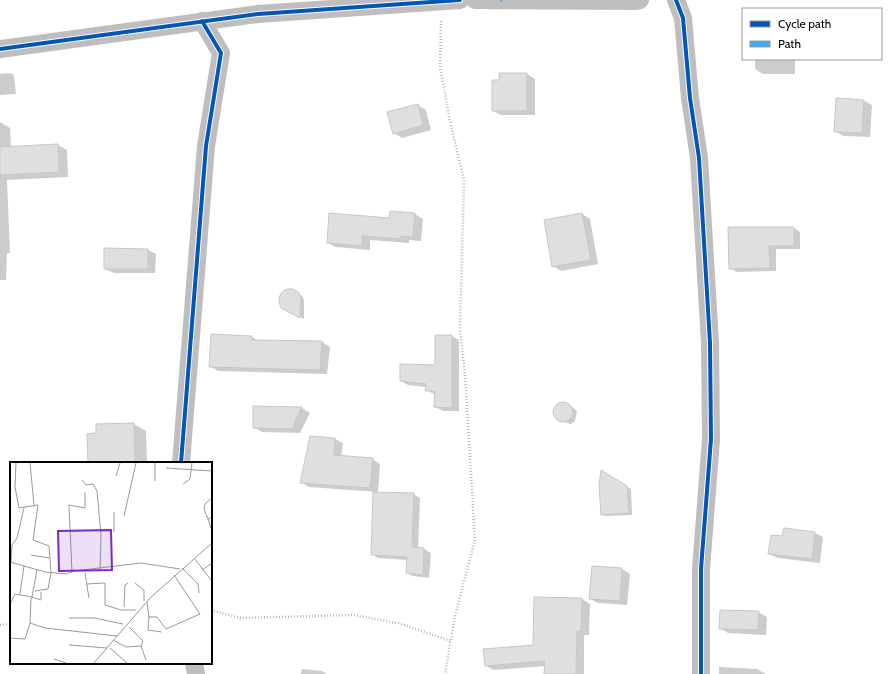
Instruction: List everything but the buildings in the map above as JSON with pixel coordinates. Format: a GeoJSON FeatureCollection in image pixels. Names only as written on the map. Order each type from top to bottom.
{"type":"FeatureCollection","features":[{"type":"Feature","properties":{"kind":"street"},"geometry":{"type":"LineString","coordinates":[[0,49],[258,14],[460,0]]}},
{"type":"Feature","properties":{"kind":"street"},"geometry":{"type":"LineString","coordinates":[[475,0],[637,2],[640,0]]}},
{"type":"Feature","properties":{"kind":"street"},"geometry":{"type":"LineString","coordinates":[[676,0],[683,18],[690,98],[699,158],[710,343],[711,439],[701,569],[701,674]]}},
{"type":"Feature","properties":{"kind":"street"},"geometry":{"type":"LineString","coordinates":[[181,462],[206,146],[220,53],[202,21]]}},
{"type":"Feature","properties":{"kind":"street"},"geometry":{"type":"LineString","coordinates":[[194,664],[196,674]]}},
{"type":"Feature","properties":{"kind":"path"},"geometry":{"type":"LineString","coordinates":[[440,1],[440,67],[450,121],[464,180],[460,329],[465,374],[474,540],[445,674]]}},
{"type":"Feature","properties":{"kind":"path"},"geometry":{"type":"LineString","coordinates":[[212,610],[240,618],[353,615],[398,623],[451,641]]}},
{"type":"Feature","properties":{"kind":"path"},"geometry":{"type":"LineString","coordinates":[[0,625],[10,624]]}},
{"type":"Feature","properties":{"kind":"cycle path"},"geometry":{"type":"LineString","coordinates":[[0,49],[258,14],[460,0]]}},
{"type":"Feature","properties":{"kind":"cycle path"},"geometry":{"type":"LineString","coordinates":[[676,0],[683,18],[690,98],[699,158],[710,343],[711,439],[701,569],[701,674]]}},
{"type":"Feature","properties":{"kind":"cycle path"},"geometry":{"type":"LineString","coordinates":[[181,462],[206,146],[221,53],[202,21]]}}]}
